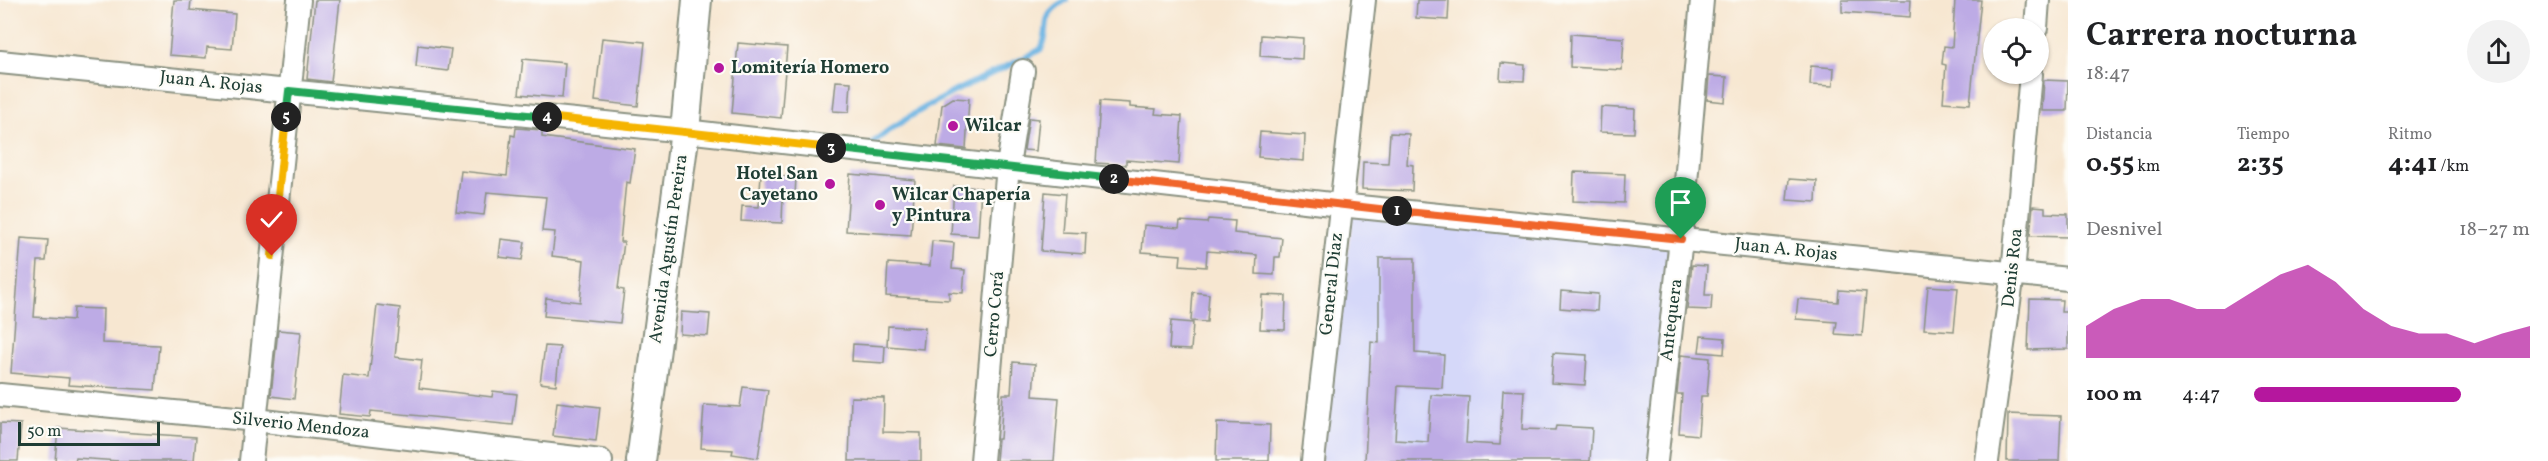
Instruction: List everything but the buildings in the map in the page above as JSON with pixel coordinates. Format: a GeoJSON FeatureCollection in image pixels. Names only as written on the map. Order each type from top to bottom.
{"type":"FeatureCollection","features":[{"type":"Feature","properties":{"kind":"main road","name":"Avenida Agustín Pereira"},"geometry":{"type":"LineString","coordinates":[[641,461],[684,131],[697,0]]}},
{"type":"Feature","properties":{"kind":"street"},"geometry":{"type":"LineString","coordinates":[[251,461],[299,0]]}},
{"type":"Feature","properties":{"kind":"street","name":"General Diaz"},"geometry":{"type":"LineString","coordinates":[[1313,461],[1364,0]]}},
{"type":"Feature","properties":{"kind":"street","name":"Antequera"},"geometry":{"type":"LineString","coordinates":[[1656,461],[1681,239],[1702,0]]}},
{"type":"Feature","properties":{"kind":"street"},"geometry":{"type":"LineString","coordinates":[[2037,18],[2038,0]]}},
{"type":"Feature","properties":{"kind":"street","name":"Juan A. Rojas"},"geometry":{"type":"LineString","coordinates":[[0,62],[684,131],[1340,205],[2068,279]]}},
{"type":"Feature","properties":{"kind":"street","name":"Cerro Corá"},"geometry":{"type":"LineString","coordinates":[[982,461],[1008,166],[1023,71]]}},
{"type":"Feature","properties":{"kind":"street","name":"Denis Roa"},"geometry":{"type":"LineString","coordinates":[[1987,461],[2013,273],[2030,84]]}},
{"type":"Feature","properties":{"kind":"street","name":"Silverio Mendoza"},"geometry":{"type":"LineString","coordinates":[[0,395],[256,420],[601,461]]}},
{"type":"Feature","properties":{"kind":"shaded area"},"geometry":{"type":"Polygon","coordinates":[[[1353,211],[1674,245],[1649,461],[1320,461],[1353,211]]]}},
{"type":"Feature","properties":{"kind":"waterway"},"geometry":{"type":"LineString","coordinates":[[869,146],[925,108],[1041,49],[1051,11],[1066,0]]}},
{"type":"Feature","properties":{"kind":"place","name":"Lomitería Homero"},"geometry":{"type":"Point","coordinates":[719,68]}},
{"type":"Feature","properties":{"kind":"place","name":"Wilcar"},"geometry":{"type":"Point","coordinates":[953,126]}},
{"type":"Feature","properties":{"kind":"place","name":"Hotel San Cayetano"},"geometry":{"type":"Point","coordinates":[830,184]}},
{"type":"Feature","properties":{"kind":"place","name":"Wilcar Chapería y Pintura"},"geometry":{"type":"Point","coordinates":[880,205]}},
{"type":"Feature","properties":{"kind":"route"},"geometry":{"type":"LineString","coordinates":[[272,256],[289,91],[1008,166],[1340,205],[1681,239]]}}]}
